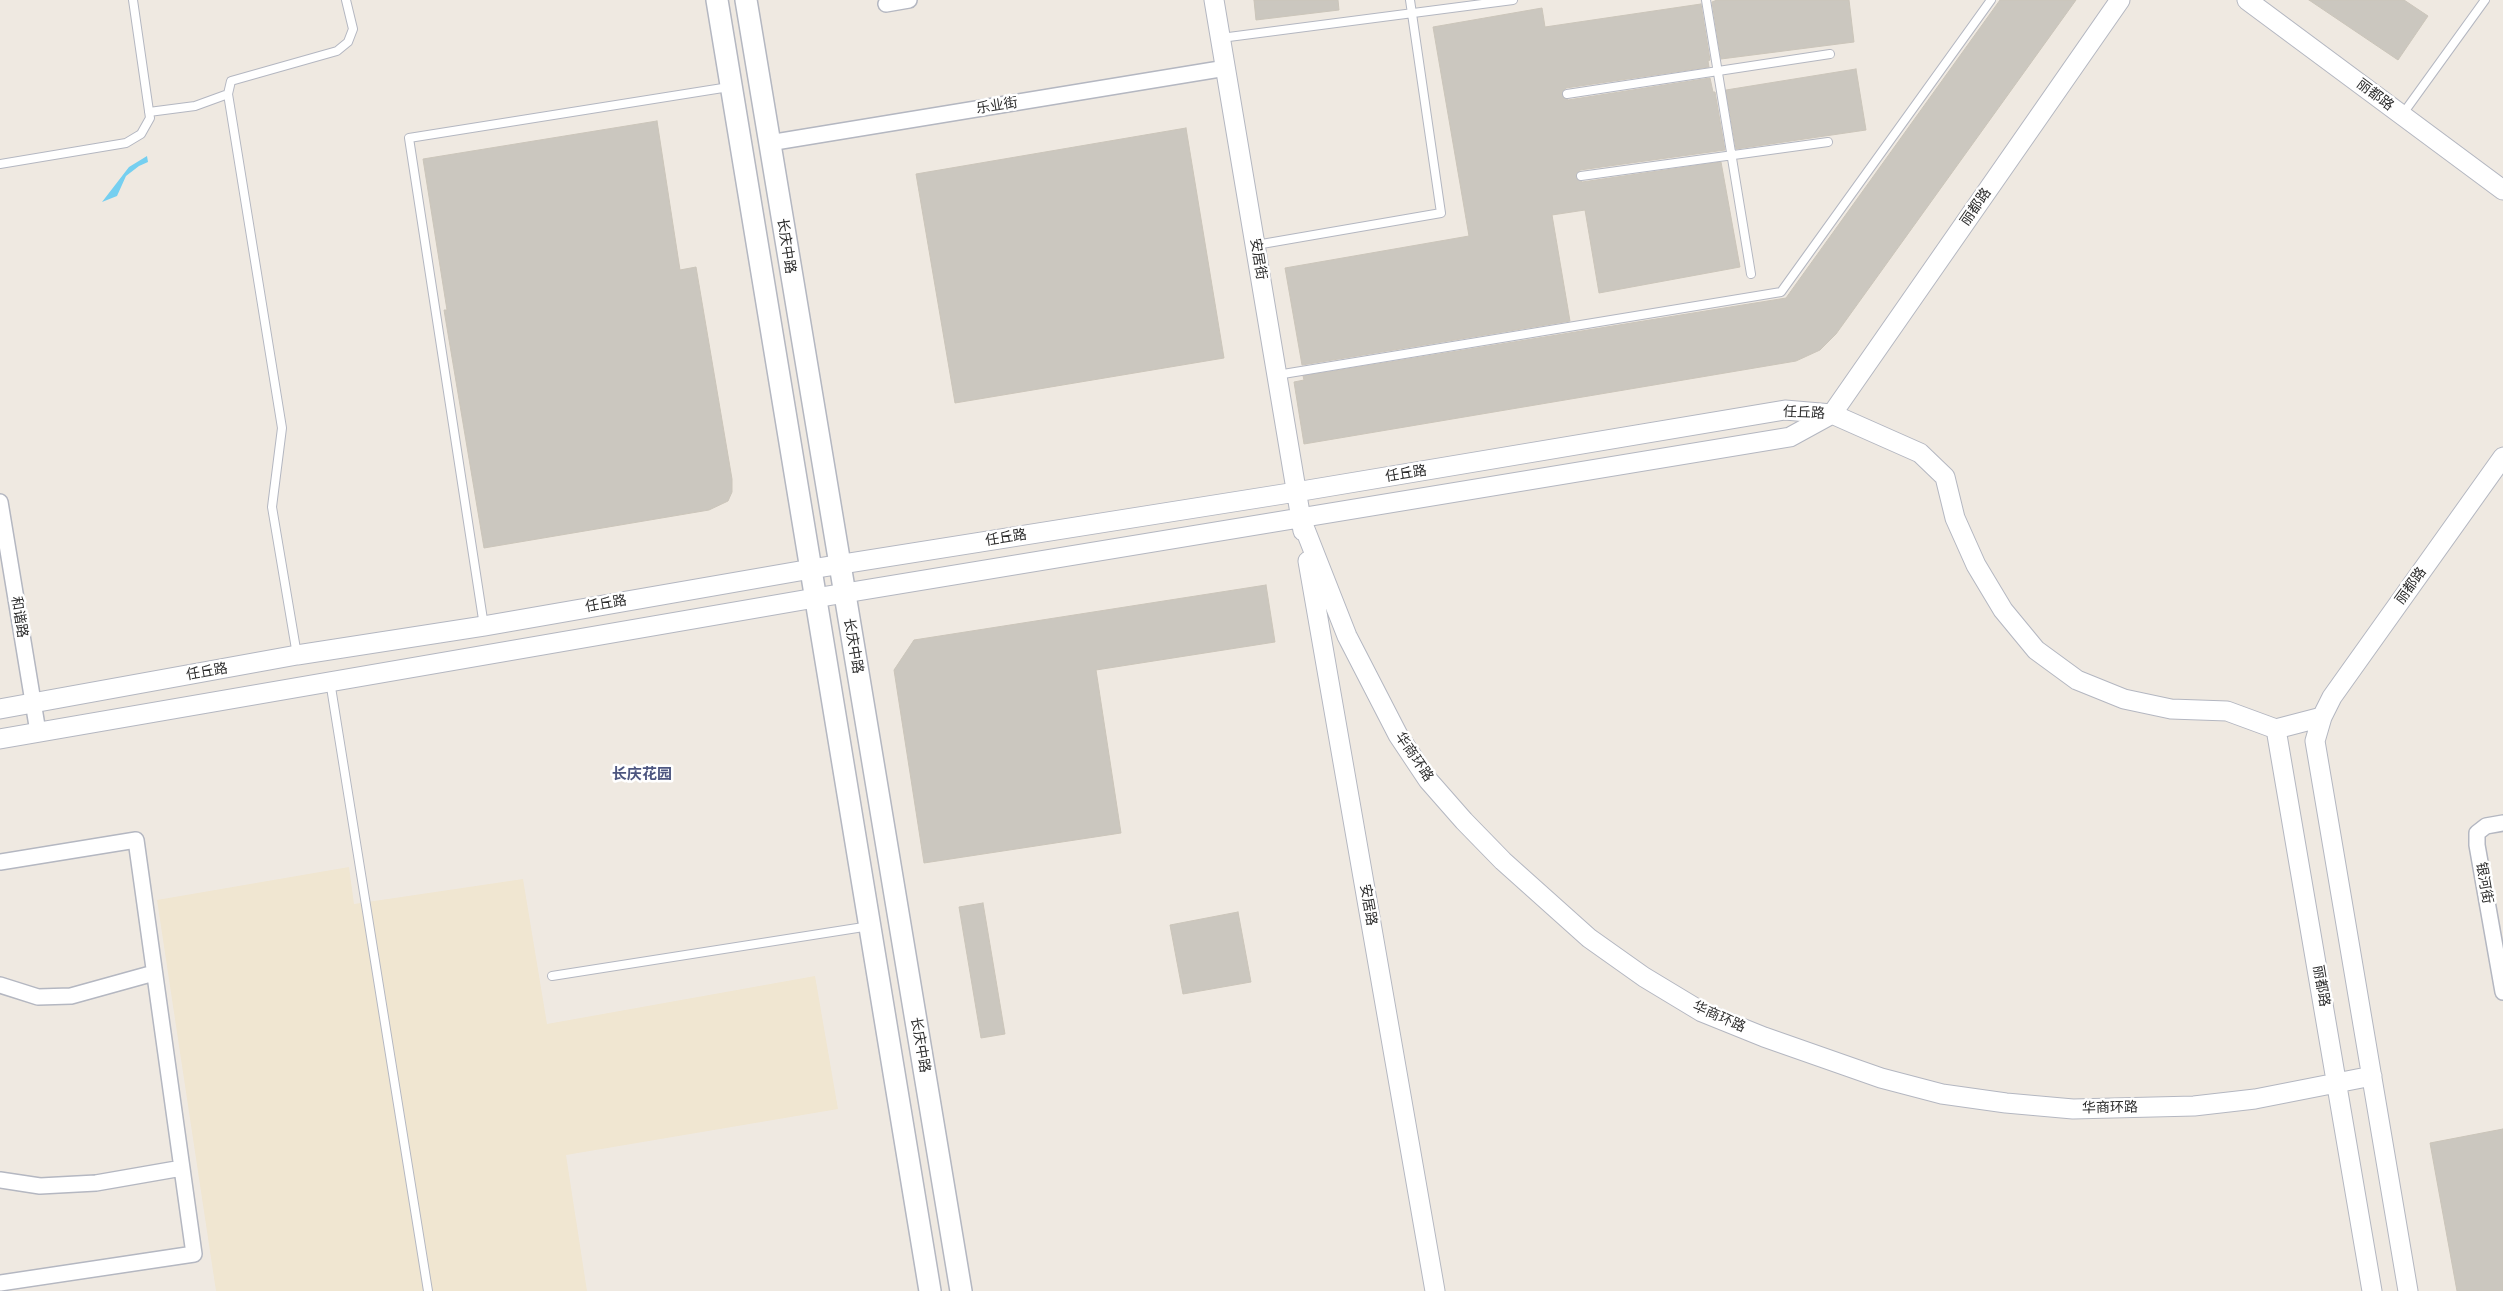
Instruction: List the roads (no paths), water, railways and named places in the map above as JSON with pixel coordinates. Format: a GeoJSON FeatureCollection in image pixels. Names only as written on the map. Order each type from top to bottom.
{"type":"FeatureCollection","features":[{"type":"Feature","properties":{"kind":"main road","name":"长庆中路"},"geometry":{"type":"LineString","coordinates":[[717,0],[815,598],[872,926],[930,1291]]}},
{"type":"Feature","properties":{"kind":"main road","name":"长庆中路"},"geometry":{"type":"LineString","coordinates":[[746,0],[961,1291]]}},
{"type":"Feature","properties":{"kind":"street"},"geometry":{"type":"LineString","coordinates":[[886,4],[910,0]]}},
{"type":"Feature","properties":{"kind":"street","name":"安居街"},"geometry":{"type":"LineString","coordinates":[[1214,0],[1301,519]]}},
{"type":"Feature","properties":{"kind":"street","name":"丽都路"},"geometry":{"type":"LineString","coordinates":[[1832,414],[2120,0]]}},
{"type":"Feature","properties":{"kind":"street","name":"丽都路"},"geometry":{"type":"LineString","coordinates":[[2247,0],[2503,190]]}},
{"type":"Feature","properties":{"kind":"street","name":"乐业街"},"geometry":{"type":"LineString","coordinates":[[769,143],[1226,68]]}},
{"type":"Feature","properties":{"kind":"street","name":"任丘路"},"geometry":{"type":"LineString","coordinates":[[0,710],[297,655],[484,626],[839,564],[1296,492],[1785,410],[1832,414]]}},
{"type":"Feature","properties":{"kind":"street"},"geometry":{"type":"LineString","coordinates":[[1832,414],[1920,453],[1946,477],[1956,518],[1976,565],[2002,610],[2036,650],[2077,680],[2124,699],[2171,709],[2226,710],[2276,729],[2322,716]]}},
{"type":"Feature","properties":{"kind":"street","name":"任丘路"},"geometry":{"type":"LineString","coordinates":[[0,738],[844,593],[1790,437],[1832,414]]}},
{"type":"Feature","properties":{"kind":"street","name":"丽都路"},"geometry":{"type":"LineString","coordinates":[[2408,1291],[2315,741],[2322,716],[2332,697],[2503,457]]}},
{"type":"Feature","properties":{"kind":"street","name":"和谐路"},"geometry":{"type":"LineString","coordinates":[[0,502],[38,732]]}},
{"type":"Feature","properties":{"kind":"street","name":"华商环路"},"geometry":{"type":"LineString","coordinates":[[1301,519],[1347,636],[1398,735],[1428,780],[1503,861],[1589,938],[1644,977],[1702,1012],[1764,1037],[1882,1078],[1942,1094],[2006,1103],[2073,1109],[2194,1106],[2255,1099],[2372,1076]]}},
{"type":"Feature","properties":{"kind":"street","name":"安居路"},"geometry":{"type":"LineString","coordinates":[[1301,519],[1435,1291]]}},
{"type":"Feature","properties":{"kind":"street","name":"丽都路"},"geometry":{"type":"LineString","coordinates":[[2276,729],[2338,1082],[2372,1291]]}},
{"type":"Feature","properties":{"kind":"street","name":"银河街"},"geometry":{"type":"LineString","coordinates":[[2503,823],[2486,826],[2477,833],[2477,845],[2503,992]]}},
{"type":"Feature","properties":{"kind":"street"},"geometry":{"type":"LineString","coordinates":[[0,862],[136,840],[194,1254],[0,1283]]}},
{"type":"Feature","properties":{"kind":"street"},"geometry":{"type":"LineString","coordinates":[[0,985],[38,996],[71,996],[154,973]]}},
{"type":"Feature","properties":{"kind":"street"},"geometry":{"type":"LineString","coordinates":[[0,1180],[40,1186],[96,1183],[182,1168]]}},
{"type":"Feature","properties":{"kind":"lane"},"geometry":{"type":"LineString","coordinates":[[0,164],[126,143],[141,134],[150,118],[150,112],[133,0]]}},
{"type":"Feature","properties":{"kind":"lane"},"geometry":{"type":"LineString","coordinates":[[297,655],[272,507],[282,428],[228,94],[231,81],[337,51],[348,42],[354,28],[346,0]]}},
{"type":"Feature","properties":{"kind":"lane"},"geometry":{"type":"LineString","coordinates":[[1255,245],[1441,213],[1410,0]]}},
{"type":"Feature","properties":{"kind":"lane"},"geometry":{"type":"LineString","coordinates":[[1221,38],[1513,0]]}},
{"type":"Feature","properties":{"kind":"lane"},"geometry":{"type":"LineString","coordinates":[[1706,0],[1751,274]]}},
{"type":"Feature","properties":{"kind":"lane"},"geometry":{"type":"LineString","coordinates":[[1277,374],[1781,292],[1990,0]]}},
{"type":"Feature","properties":{"kind":"lane"},"geometry":{"type":"LineString","coordinates":[[2402,115],[2485,0]]}},
{"type":"Feature","properties":{"kind":"lane"},"geometry":{"type":"LineString","coordinates":[[1567,94],[1830,54]]}},
{"type":"Feature","properties":{"kind":"lane"},"geometry":{"type":"LineString","coordinates":[[484,626],[409,138],[731,87]]}},
{"type":"Feature","properties":{"kind":"lane"},"geometry":{"type":"LineString","coordinates":[[150,112],[195,106],[228,94]]}},
{"type":"Feature","properties":{"kind":"lane"},"geometry":{"type":"LineString","coordinates":[[1581,176],[1828,142]]}},
{"type":"Feature","properties":{"kind":"lane"},"geometry":{"type":"LineString","coordinates":[[330,681],[428,1291]]}},
{"type":"Feature","properties":{"kind":"lane"},"geometry":{"type":"LineString","coordinates":[[552,976],[872,926]]}},
{"type":"Feature","properties":{"kind":"water"},"geometry":{"type":"Polygon","coordinates":[[[147,156],[148,162],[126,176],[117,196],[102,202],[129,167],[147,156]]]}},
{"type":"Feature","properties":{"kind":"district","name":"长庆花园"},"geometry":{"type":"Point","coordinates":[642,775]}}]}
